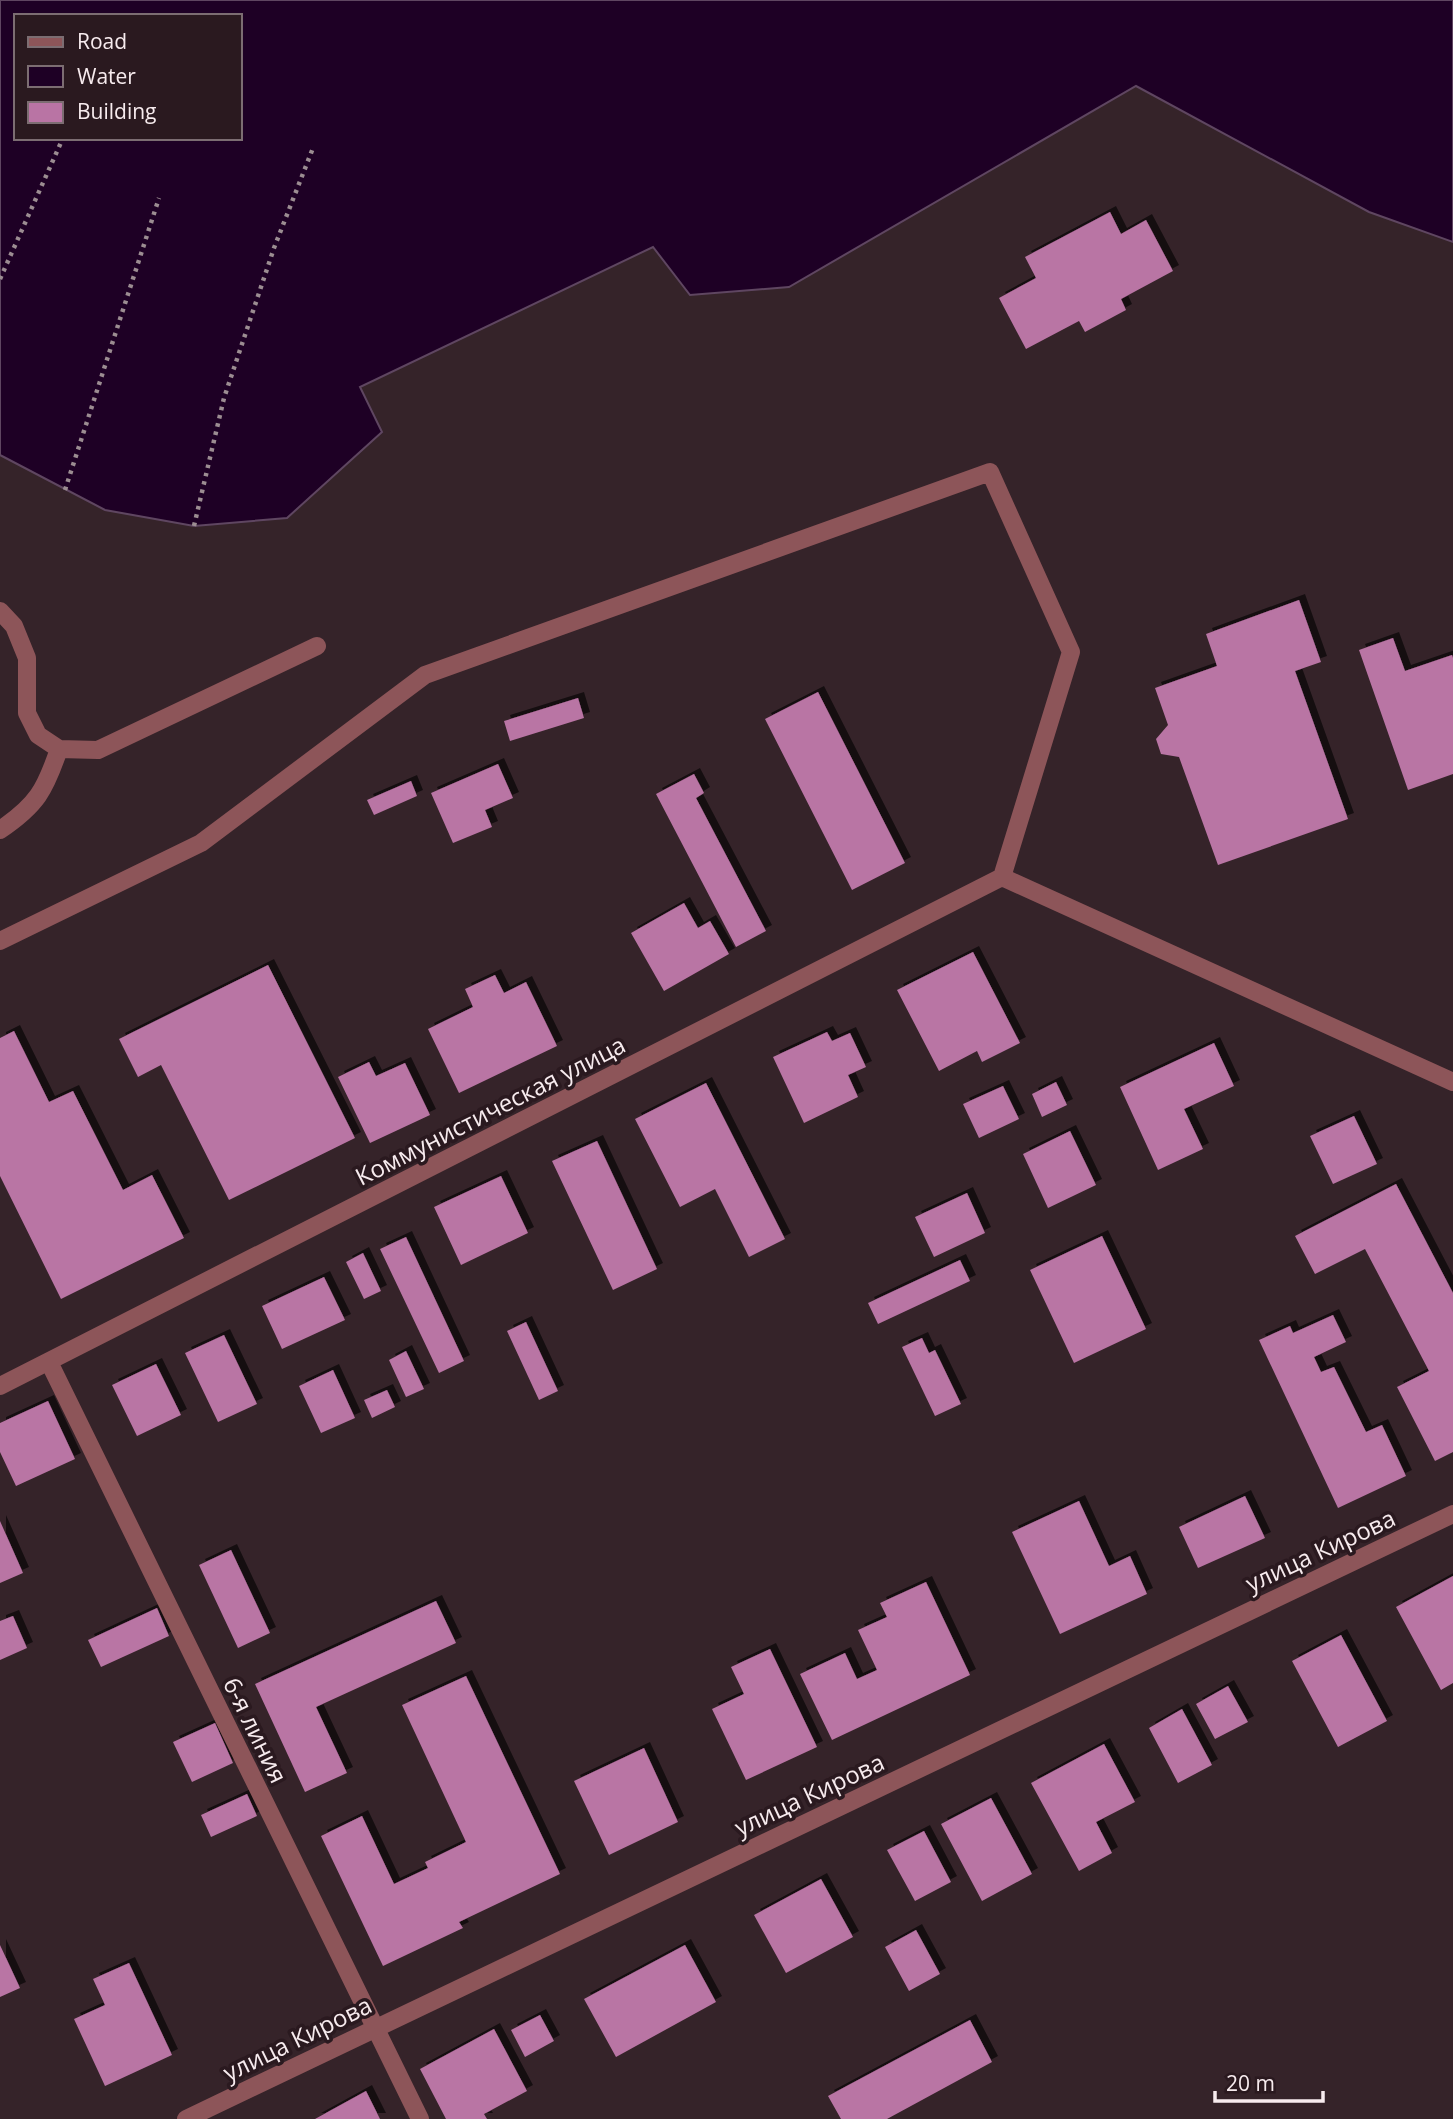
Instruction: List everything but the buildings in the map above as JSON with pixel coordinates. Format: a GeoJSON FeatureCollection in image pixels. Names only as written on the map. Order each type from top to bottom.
{"type":"FeatureCollection","features":[{"type":"Feature","properties":{"kind":"street"},"geometry":{"type":"LineString","coordinates":[[0,941],[201,843],[425,675],[990,471],[1071,652],[1002,877],[1453,1082]]}},
{"type":"Feature","properties":{"kind":"street"},"geometry":{"type":"LineString","coordinates":[[0,611],[14,626],[27,658],[27,713],[38,735],[59,749],[98,750],[317,646]]}},
{"type":"Feature","properties":{"kind":"street"},"geometry":{"type":"LineString","coordinates":[[0,830],[26,813],[47,783],[59,749]]}},
{"type":"Feature","properties":{"kind":"street","name":"Коммунистическая улица"},"geometry":{"type":"LineString","coordinates":[[0,1386],[1002,877]]}},
{"type":"Feature","properties":{"kind":"street","name":"6-я линия"},"geometry":{"type":"LineString","coordinates":[[49,1362],[420,2119]]}},
{"type":"Feature","properties":{"kind":"street","name":"улица Кирова"},"geometry":{"type":"LineString","coordinates":[[186,2119],[1453,1514]]}},
{"type":"Feature","properties":{"kind":"path"},"geometry":{"type":"LineString","coordinates":[[0,279],[62,140]]}},
{"type":"Feature","properties":{"kind":"path"},"geometry":{"type":"LineString","coordinates":[[194,526],[224,398],[274,248],[313,148]]}},
{"type":"Feature","properties":{"kind":"path"},"geometry":{"type":"LineString","coordinates":[[65,490],[159,198]]}},
{"type":"Feature","properties":{"kind":"water"},"geometry":{"type":"Polygon","coordinates":[[[0,0],[1453,0],[1453,242],[1369,212],[1136,86],[789,287],[690,295],[653,247],[360,387],[382,432],[287,518],[194,526],[105,510],[0,455],[0,0]]]}}]}
